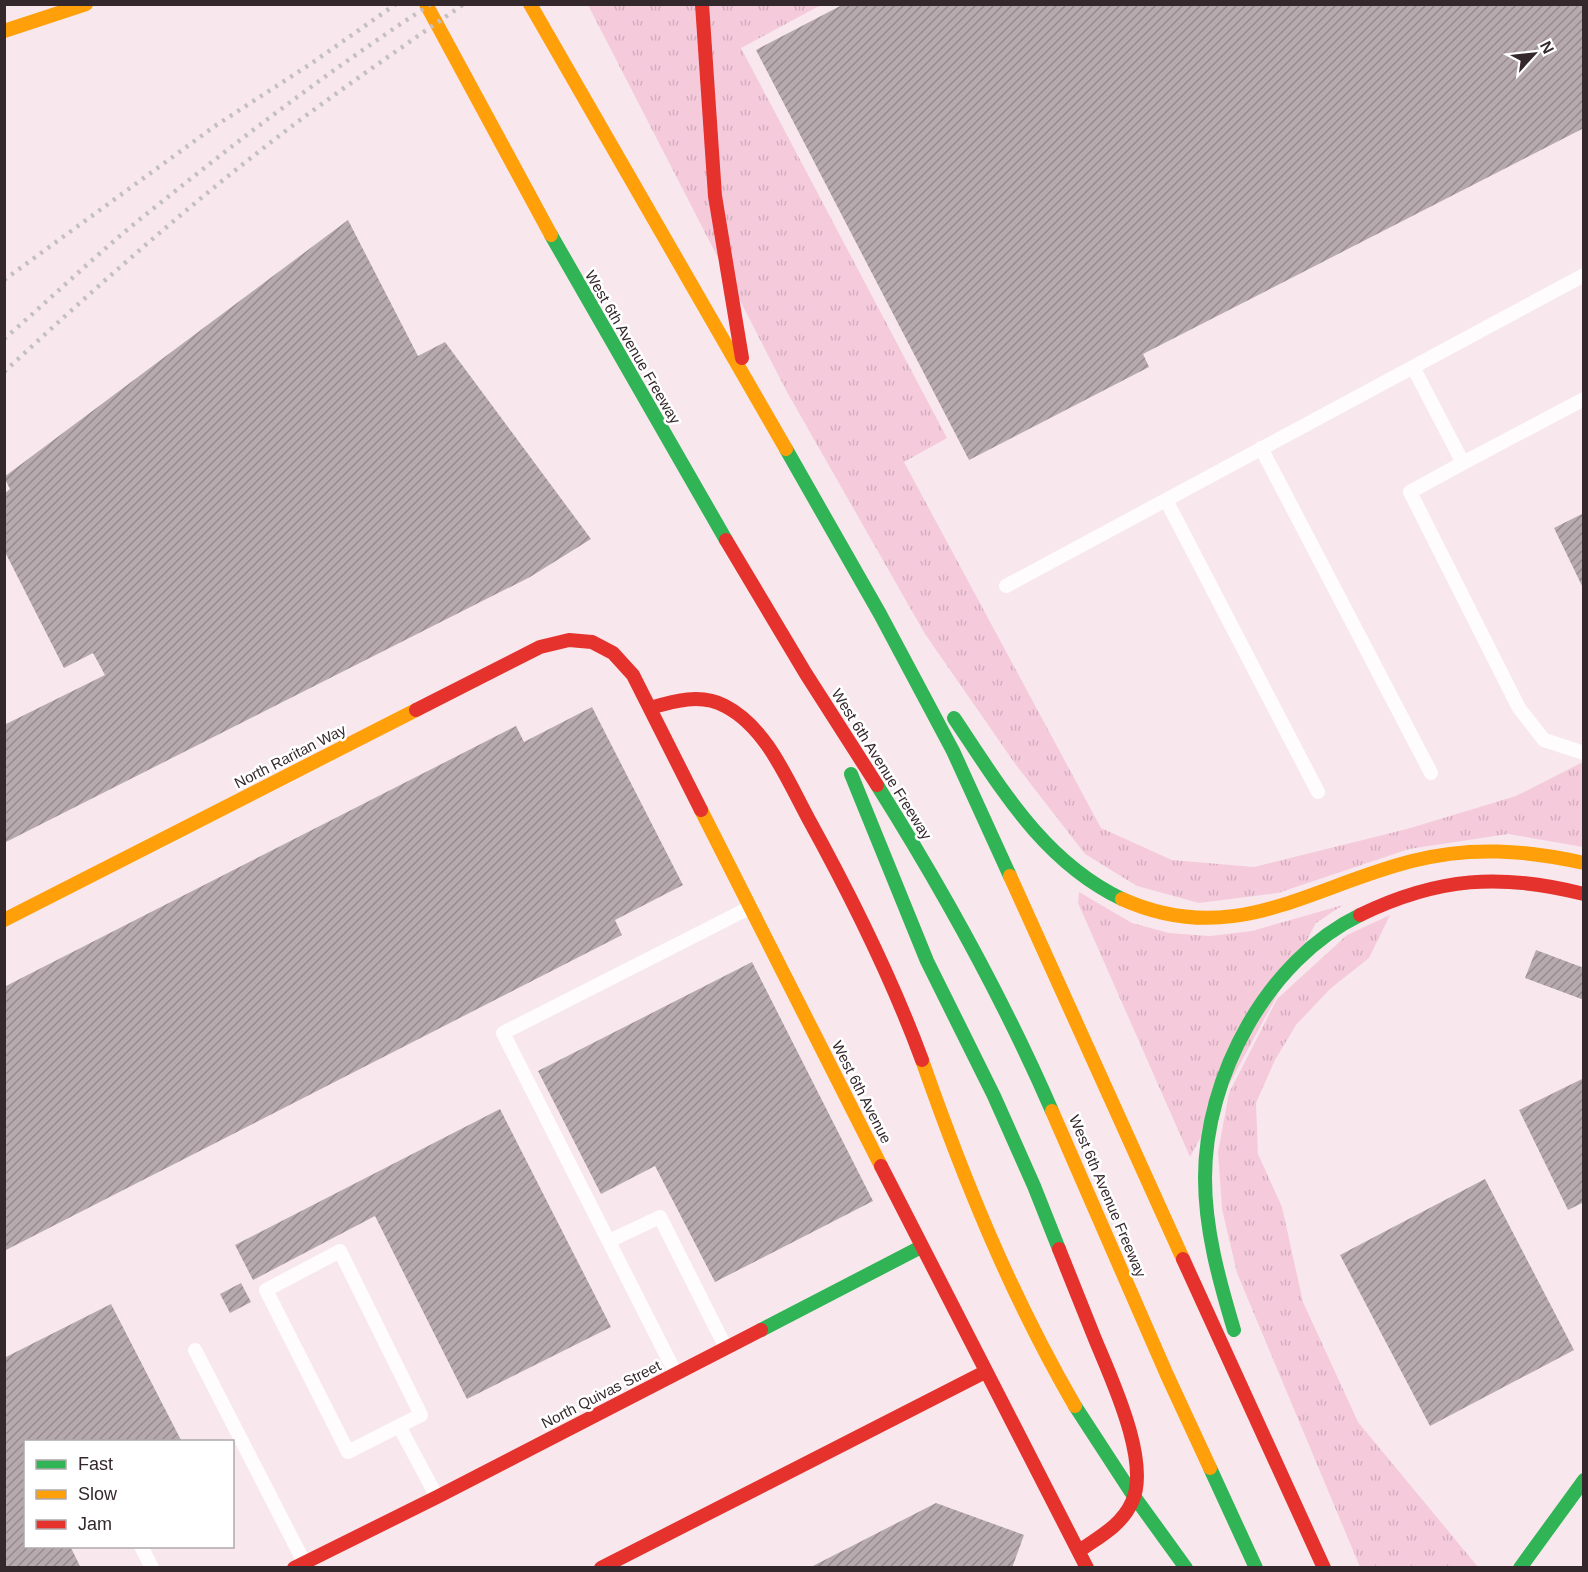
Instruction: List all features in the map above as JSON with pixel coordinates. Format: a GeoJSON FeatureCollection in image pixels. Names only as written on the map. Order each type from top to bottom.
{"type":"FeatureCollection","features":[{"type":"Feature","properties":{"kind":"main road"},"geometry":{"type":"LineString","coordinates":[[4,31],[86,4]]}},
{"type":"Feature","properties":{"kind":"main road","name":"West 6th Avenue Freeway"},"geometry":{"type":"LineString","coordinates":[[426,4],[577,283],[694,486],[806,674],[914,844],[1000,997],[1071,1150],[1167,1376],[1256,1568]]}},
{"type":"Feature","properties":{"kind":"main road"},"geometry":{"type":"LineString","coordinates":[[530,4],[880,614],[953,751],[1324,1568]]}},
{"type":"Feature","properties":{"kind":"main road"},"geometry":{"type":"LineString","coordinates":[[702,4],[720,235],[746,381]]}},
{"type":"Feature","properties":{"kind":"main road"},"geometry":{"type":"LineString","coordinates":[[880,614],[998,781],[1044,841],[1062,860],[1096,886],[1147,909],[1169,915],[1217,919],[1256,914],[1303,901],[1392,867],[1452,853],[1487,851],[1524,853],[1562,857],[1584,863]]}},
{"type":"Feature","properties":{"kind":"main road","name":"North Raritan Way"},"geometry":{"type":"LineString","coordinates":[[4,920],[540,647],[558,641],[577,639],[595,641]]}},
{"type":"Feature","properties":{"kind":"main road","name":"West 6th Avenue"},"geometry":{"type":"LineString","coordinates":[[595,641],[621,660],[633,675],[984,1372],[1087,1568]]}},
{"type":"Feature","properties":{"kind":"main road"},"geometry":{"type":"LineString","coordinates":[[806,674],[876,832],[927,961],[994,1096],[1034,1186],[1118,1396],[1136,1460],[1137,1488],[1133,1503],[1116,1524],[1079,1551]]}},
{"type":"Feature","properties":{"kind":"main road"},"geometry":{"type":"LineString","coordinates":[[650,708],[686,699],[714,700],[746,721],[773,755],[839,873],[865,925],[910,1029],[954,1151],[1020,1306],[1080,1415],[1186,1568]]}},
{"type":"Feature","properties":{"kind":"main road"},"geometry":{"type":"LineString","coordinates":[[1286,1488],[1222,1291],[1213,1251],[1206,1186],[1206,1157],[1213,1114],[1223,1075],[1242,1035],[1267,992],[1296,961],[1330,933],[1375,907],[1411,893],[1473,881],[1510,880],[1544,884],[1584,894]]}},
{"type":"Feature","properties":{"kind":"main road","name":"North Quivas Street"},"geometry":{"type":"LineString","coordinates":[[299,1565],[437,1497],[921,1247]]}},
{"type":"Feature","properties":{"kind":"main road"},"geometry":{"type":"LineString","coordinates":[[601,1568],[984,1372]]}},
{"type":"Feature","properties":{"kind":"main road"},"geometry":{"type":"LineString","coordinates":[[1520,1568],[1584,1480]]}},
{"type":"Feature","properties":{"kind":"lane"},"geometry":{"type":"LineString","coordinates":[[1006,586],[1584,275]]}},
{"type":"Feature","properties":{"kind":"lane"},"geometry":{"type":"LineString","coordinates":[[1413,367],[1462,463]]}},
{"type":"Feature","properties":{"kind":"lane"},"geometry":{"type":"LineString","coordinates":[[1584,399],[1410,492],[1518,708],[1544,740],[1584,753]]}},
{"type":"Feature","properties":{"kind":"lane"},"geometry":{"type":"LineString","coordinates":[[1261,448],[1431,773]]}},
{"type":"Feature","properties":{"kind":"lane"},"geometry":{"type":"LineString","coordinates":[[1166,500],[1318,792]]}},
{"type":"Feature","properties":{"kind":"lane"},"geometry":{"type":"LineString","coordinates":[[676,1374],[503,1033],[751,907]]}},
{"type":"Feature","properties":{"kind":"lane"},"geometry":{"type":"LineString","coordinates":[[609,1242],[660,1217],[726,1348]]}},
{"type":"Feature","properties":{"kind":"lane"},"geometry":{"type":"LineString","coordinates":[[340,1251],[421,1414],[399,1426],[348,1452],[266,1290],[340,1251]]}},
{"type":"Feature","properties":{"kind":"lane"},"geometry":{"type":"LineString","coordinates":[[195,1350],[299,1565]]}},
{"type":"Feature","properties":{"kind":"lane"},"geometry":{"type":"LineString","coordinates":[[399,1426],[437,1497]]}},
{"type":"Feature","properties":{"kind":"lane"},"geometry":{"type":"LineString","coordinates":[[142,1548],[152,1568]]}},
{"type":"Feature","properties":{"kind":"green space"},"geometry":{"type":"Polygon","coordinates":[[[588,5],[821,5],[741,48],[947,438],[904,462],[1101,828],[1172,860],[1254,867],[1407,829],[1516,796],[1583,762],[1583,847],[1508,834],[1409,849],[1278,893],[1199,903],[1137,886],[1085,854],[1016,765],[925,634],[787,392],[588,5]]]}},
{"type":"Feature","properties":{"kind":"green space"},"geometry":{"type":"Polygon","coordinates":[[[1079,892],[1132,923],[1169,933],[1210,936],[1252,931],[1343,905],[1316,923],[1190,1157],[1078,903],[1079,892]]]}},
{"type":"Feature","properties":{"kind":"green space"},"geometry":{"type":"Polygon","coordinates":[[[1390,915],[1369,958],[1330,989],[1296,1025],[1275,1060],[1256,1103],[1258,1154],[1282,1207],[1303,1302],[1358,1422],[1478,1567],[1360,1567],[1237,1273],[1222,1209],[1218,1152],[1229,1093],[1277,999],[1347,935],[1390,915]]]}},
{"type":"Feature","properties":{"kind":"building"},"geometry":{"type":"Polygon","coordinates":[[[844,4],[1584,4],[1584,128],[1143,354],[1149,367],[969,460],[756,50],[844,4]]]}},
{"type":"Feature","properties":{"kind":"building"},"geometry":{"type":"Polygon","coordinates":[[[348,220],[418,356],[445,342],[591,539],[530,577],[4,843],[4,725],[105,675],[93,653],[64,668],[4,550],[4,494],[10,489],[4,477],[348,220]]]}},
{"type":"Feature","properties":{"kind":"building"},"geometry":{"type":"Polygon","coordinates":[[[1584,513],[1584,590],[1554,528],[1584,513]]]}},
{"type":"Feature","properties":{"kind":"building"},"geometry":{"type":"Polygon","coordinates":[[[592,707],[683,885],[615,920],[622,935],[4,1251],[4,987],[516,726],[524,742],[592,707]]]}},
{"type":"Feature","properties":{"kind":"building"},"geometry":{"type":"Polygon","coordinates":[[[1536,950],[1584,968],[1584,1000],[1525,978],[1536,950]]]}},
{"type":"Feature","properties":{"kind":"building"},"geometry":{"type":"Polygon","coordinates":[[[752,962],[873,1201],[715,1282],[655,1166],[601,1194],[538,1071],[752,962]]]}},
{"type":"Feature","properties":{"kind":"building"},"geometry":{"type":"Polygon","coordinates":[[[1584,1078],[1584,1202],[1568,1210],[1519,1110],[1584,1078]]]}},
{"type":"Feature","properties":{"kind":"building"},"geometry":{"type":"Polygon","coordinates":[[[500,1109],[611,1327],[467,1399],[375,1216],[253,1280],[235,1245],[500,1109]]]}},
{"type":"Feature","properties":{"kind":"building"},"geometry":{"type":"Polygon","coordinates":[[[1485,1179],[1574,1350],[1430,1426],[1340,1255],[1485,1179]]]}},
{"type":"Feature","properties":{"kind":"building"},"geometry":{"type":"Polygon","coordinates":[[[241,1283],[251,1302],[230,1313],[220,1294],[241,1283]]]}},
{"type":"Feature","properties":{"kind":"building"},"geometry":{"type":"Polygon","coordinates":[[[111,1304],[181,1440],[24,1440],[24,1548],[71,1548],[81,1568],[4,1568],[4,1358],[111,1304]]]}},
{"type":"Feature","properties":{"kind":"building"},"geometry":{"type":"Polygon","coordinates":[[[936,1503],[1024,1535],[1012,1568],[809,1568],[936,1503]]]}},
{"type":"Feature","properties":{"kind":"railway"},"geometry":{"type":"LineString","coordinates":[[4,280],[215,126],[312,63],[396,4]]}},
{"type":"Feature","properties":{"kind":"railway"},"geometry":{"type":"LineString","coordinates":[[4,339],[119,236],[192,178],[327,76],[431,4]]}},
{"type":"Feature","properties":{"kind":"railway"},"geometry":{"type":"LineString","coordinates":[[4,372],[111,275],[258,152],[464,4]]}},
{"type":"Feature","properties":{"kind":"traffic: fast"},"geometry":{"type":"LineString","coordinates":[[551,235],[726,540]]}},
{"type":"Feature","properties":{"kind":"traffic: fast"},"geometry":{"type":"LineString","coordinates":[[786,449],[880,614],[953,751],[1010,876]]}},
{"type":"Feature","properties":{"kind":"traffic: fast"},"geometry":{"type":"LineString","coordinates":[[954,718],[1007,796],[1047,843],[1069,865],[1122,899]]}},
{"type":"Feature","properties":{"kind":"traffic: fast"},"geometry":{"type":"LineString","coordinates":[[851,774],[927,961],[994,1096],[1059,1249]]}},
{"type":"Feature","properties":{"kind":"traffic: fast"},"geometry":{"type":"LineString","coordinates":[[877,785],[970,944],[1013,1026],[1052,1111]]}},
{"type":"Feature","properties":{"kind":"traffic: fast"},"geometry":{"type":"LineString","coordinates":[[1234,1330],[1214,1255],[1207,1217],[1205,1178],[1208,1140],[1216,1101],[1230,1062],[1248,1026],[1270,991],[1297,961],[1327,935],[1360,915]]}},
{"type":"Feature","properties":{"kind":"traffic: fast"},"geometry":{"type":"LineString","coordinates":[[761,1330],[921,1247]]}},
{"type":"Feature","properties":{"kind":"traffic: fast"},"geometry":{"type":"LineString","coordinates":[[1075,1406],[1131,1492],[1186,1568]]}},
{"type":"Feature","properties":{"kind":"traffic: fast"},"geometry":{"type":"LineString","coordinates":[[1210,1468],[1256,1568]]}},
{"type":"Feature","properties":{"kind":"traffic: fast"},"geometry":{"type":"LineString","coordinates":[[1520,1568],[1584,1480]]}},
{"type":"Feature","properties":{"kind":"traffic: slow"},"geometry":{"type":"LineString","coordinates":[[4,31],[86,4]]}},
{"type":"Feature","properties":{"kind":"traffic: slow"},"geometry":{"type":"LineString","coordinates":[[426,4],[551,235]]}},
{"type":"Feature","properties":{"kind":"traffic: slow"},"geometry":{"type":"LineString","coordinates":[[530,4],[786,449]]}},
{"type":"Feature","properties":{"kind":"traffic: slow"},"geometry":{"type":"LineString","coordinates":[[4,920],[416,710]]}},
{"type":"Feature","properties":{"kind":"traffic: slow"},"geometry":{"type":"LineString","coordinates":[[701,810],[881,1166]]}},
{"type":"Feature","properties":{"kind":"traffic: slow"},"geometry":{"type":"LineString","coordinates":[[1122,899],[1162,913],[1200,918],[1235,916],[1270,909],[1375,872],[1434,856],[1498,852],[1541,855],[1584,863]]}},
{"type":"Feature","properties":{"kind":"traffic: slow"},"geometry":{"type":"LineString","coordinates":[[1010,876],[1183,1259]]}},
{"type":"Feature","properties":{"kind":"traffic: slow"},"geometry":{"type":"LineString","coordinates":[[922,1060],[990,1237],[1030,1322],[1075,1406]]}},
{"type":"Feature","properties":{"kind":"traffic: slow"},"geometry":{"type":"LineString","coordinates":[[1052,1111],[1210,1468]]}},
{"type":"Feature","properties":{"kind":"traffic: jam"},"geometry":{"type":"LineString","coordinates":[[702,4],[715,196],[742,358]]}},
{"type":"Feature","properties":{"kind":"traffic: jam"},"geometry":{"type":"LineString","coordinates":[[726,540],[806,674],[877,785]]}},
{"type":"Feature","properties":{"kind":"traffic: jam"},"geometry":{"type":"LineString","coordinates":[[416,710],[540,647],[569,640],[592,642],[613,653],[633,675],[701,810]]}},
{"type":"Feature","properties":{"kind":"traffic: jam"},"geometry":{"type":"LineString","coordinates":[[650,708],[697,699],[716,702],[739,715],[764,740],[783,771],[855,907],[884,967],[922,1060]]}},
{"type":"Feature","properties":{"kind":"traffic: jam"},"geometry":{"type":"LineString","coordinates":[[1360,915],[1416,893],[1470,882],[1525,883],[1584,894]]}},
{"type":"Feature","properties":{"kind":"traffic: jam"},"geometry":{"type":"LineString","coordinates":[[881,1166],[1087,1568]]}},
{"type":"Feature","properties":{"kind":"traffic: jam"},"geometry":{"type":"LineString","coordinates":[[1059,1249],[1119,1397],[1133,1443],[1136,1465],[1137,1485],[1128,1510],[1109,1530],[1079,1551]]}},
{"type":"Feature","properties":{"kind":"traffic: jam"},"geometry":{"type":"LineString","coordinates":[[1183,1259],[1324,1568]]}},
{"type":"Feature","properties":{"kind":"traffic: jam"},"geometry":{"type":"LineString","coordinates":[[294,1568],[761,1330]]}},
{"type":"Feature","properties":{"kind":"traffic: jam"},"geometry":{"type":"LineString","coordinates":[[601,1568],[985,1372]]}}]}
